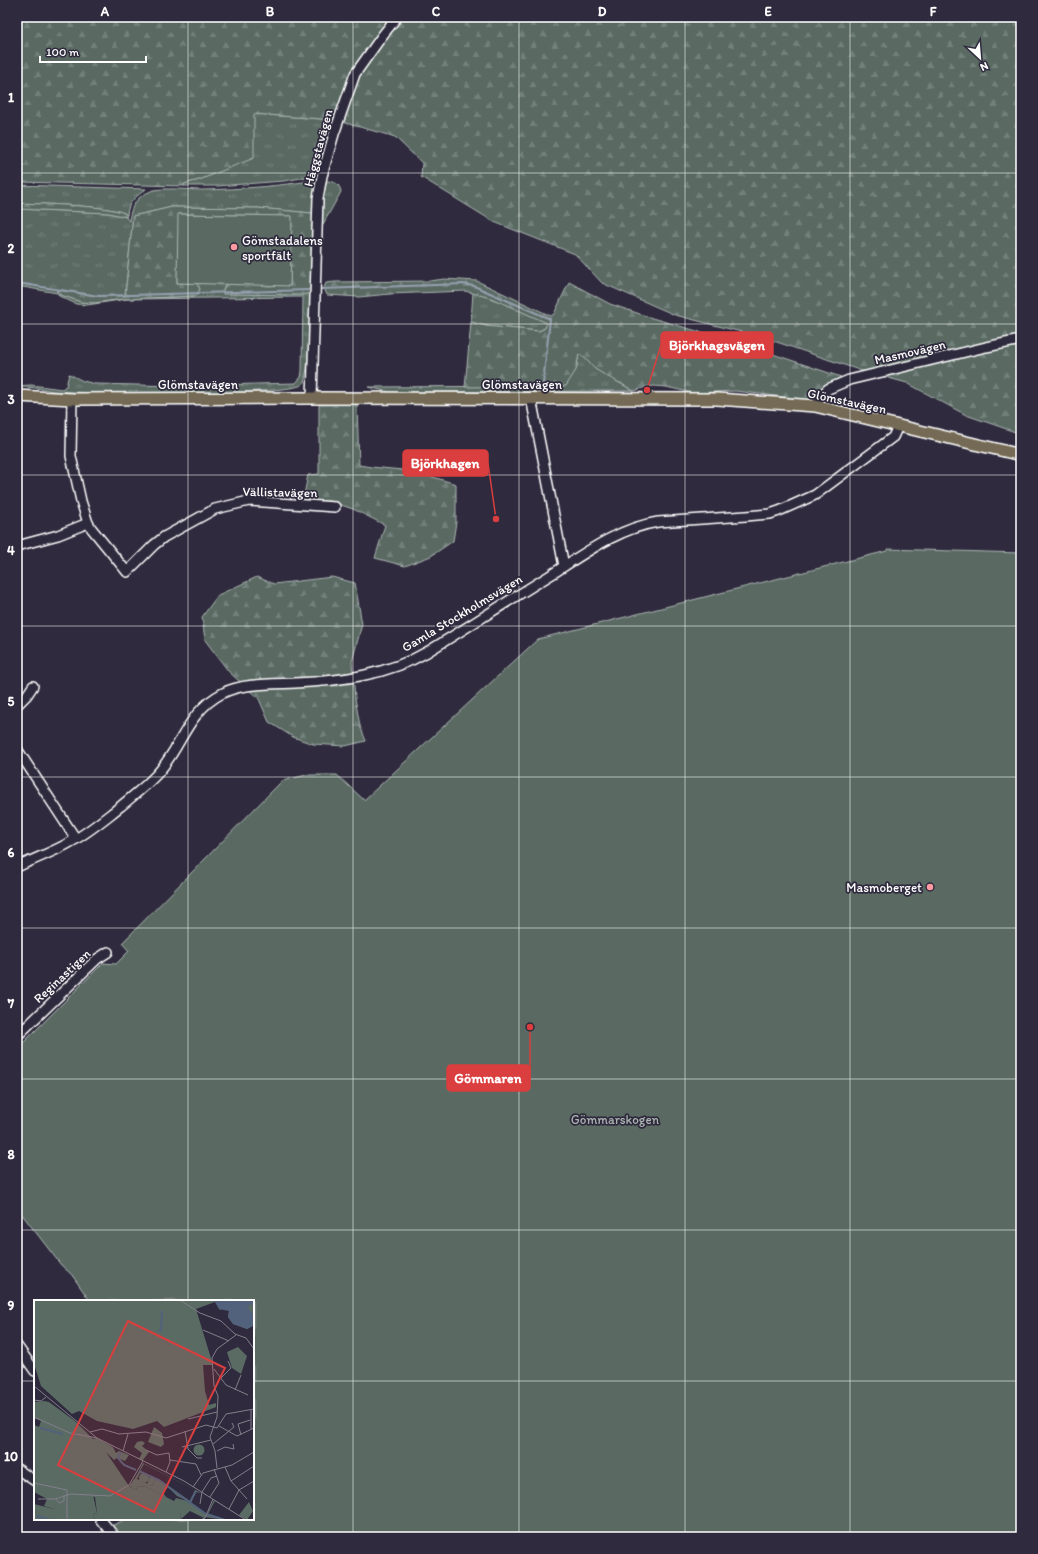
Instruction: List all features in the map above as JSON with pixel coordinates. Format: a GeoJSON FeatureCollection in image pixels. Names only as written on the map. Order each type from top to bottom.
{"type":"FeatureCollection","features":[{"type":"Feature","properties":{"kind":"main road","name":"Glömstavägen"},"geometry":{"type":"LineString","coordinates":[[17,396],[72,398],[717,399],[816,406],[1021,455]]}},
{"type":"Feature","properties":{"kind":"street","name":"Häggstavägen"},"geometry":{"type":"LineString","coordinates":[[312,398],[318,198],[322,176],[334,134],[356,74],[397,17]]}},
{"type":"Feature","properties":{"kind":"street","name":"Masmovägen"},"geometry":{"type":"LineString","coordinates":[[816,406],[821,396],[828,390],[849,380],[1021,340]]}},
{"type":"Feature","properties":{"kind":"street"},"geometry":{"type":"LineString","coordinates":[[17,546],[58,535],[88,523],[70,456],[72,398]]}},
{"type":"Feature","properties":{"kind":"street"},"geometry":{"type":"LineString","coordinates":[[531,398],[564,566]]}},
{"type":"Feature","properties":{"kind":"street","name":"Gamla Stockholmsvägen"},"geometry":{"type":"LineString","coordinates":[[17,867],[76,839],[98,825],[158,773],[194,716],[223,693],[243,687],[348,678],[376,672],[400,664],[427,652],[604,542],[644,524],[770,514],[793,506],[815,495],[893,437],[898,426]]}},
{"type":"Feature","properties":{"kind":"street","name":"Vällistavägen"},"geometry":{"type":"LineString","coordinates":[[88,523],[127,572],[164,537],[215,509],[249,502],[335,506]]}},
{"type":"Feature","properties":{"kind":"street"},"geometry":{"type":"LineString","coordinates":[[17,705],[27,695],[32,686]]}},
{"type":"Feature","properties":{"kind":"street"},"geometry":{"type":"LineString","coordinates":[[17,750],[76,839]]}},
{"type":"Feature","properties":{"kind":"street","name":"Reginastigen"},"geometry":{"type":"LineString","coordinates":[[17,1036],[98,959],[108,952]]}},
{"type":"Feature","properties":{"kind":"street"},"geometry":{"type":"LineString","coordinates":[[17,1346],[34,1370]]}},
{"type":"Feature","properties":{"kind":"street"},"geometry":{"type":"LineString","coordinates":[[17,1469],[34,1479]]}},
{"type":"Feature","properties":{"kind":"street"},"geometry":{"type":"LineString","coordinates":[[101,1520],[115,1537]]}},
{"type":"Feature","properties":{"kind":"green space"},"geometry":{"type":"Polygon","coordinates":[[[17,17],[1021,17],[1021,434],[966,415],[907,383],[859,370],[765,338],[675,315],[602,283],[575,254],[494,222],[421,177],[422,163],[395,137],[335,120],[254,114],[254,158],[199,180],[184,184],[184,186],[17,182],[17,17]]]}},
{"type":"Feature","properties":{"kind":"green space"},"geometry":{"type":"Polygon","coordinates":[[[254,114],[335,120],[318,175],[284,181],[217,186],[184,186],[184,184],[199,180],[225,169],[254,114]]]}},
{"type":"Feature","properties":{"kind":"green space"},"geometry":{"type":"Polygon","coordinates":[[[317,180],[314,212],[312,213],[258,208],[172,207],[133,216],[125,296],[98,296],[57,290],[57,293],[17,286],[17,209],[109,213],[126,217],[129,221],[133,206],[138,199],[146,193],[155,190],[232,189],[274,186],[317,180]]]}},
{"type":"Feature","properties":{"kind":"green space"},"geometry":{"type":"Polygon","coordinates":[[[325,181],[336,183],[341,192],[322,226],[322,208],[325,181]]]}},
{"type":"Feature","properties":{"kind":"green space"},"geometry":{"type":"Polygon","coordinates":[[[17,185],[146,189],[131,203],[127,215],[109,209],[93,207],[17,203],[17,185]]]}},
{"type":"Feature","properties":{"kind":"green space"},"geometry":{"type":"Polygon","coordinates":[[[17,203],[93,207],[109,209],[127,215],[126,217],[109,213],[17,209],[17,203]]]}},
{"type":"Feature","properties":{"kind":"green space"},"geometry":{"type":"Polygon","coordinates":[[[172,207],[258,208],[314,214],[311,293],[301,295],[223,294],[226,284],[290,285],[291,216],[179,214],[177,283],[196,283],[200,289],[196,296],[123,299],[94,303],[81,302],[58,294],[57,290],[98,296],[125,296],[133,216],[172,207]]]}},
{"type":"Feature","properties":{"kind":"green space","name":"Gömstadalens sportfält"},"geometry":{"type":"Polygon","coordinates":[[[178,214],[292,216],[290,286],[177,283],[178,214]]]}},
{"type":"Feature","properties":{"kind":"green space"},"geometry":{"type":"Polygon","coordinates":[[[444,279],[477,281],[551,316],[554,314],[569,282],[610,304],[652,318],[752,347],[841,377],[824,386],[810,400],[735,391],[693,393],[654,386],[634,391],[595,369],[584,357],[579,354],[576,370],[566,386],[465,387],[471,322],[486,326],[539,331],[545,328],[547,323],[491,298],[465,291],[390,294],[359,297],[327,295],[324,288],[326,283],[335,282],[430,281],[444,279]]]}},
{"type":"Feature","properties":{"kind":"green space"},"geometry":{"type":"Polygon","coordinates":[[[196,283],[226,284],[224,288],[268,294],[302,295],[311,293],[307,368],[303,384],[293,388],[240,392],[136,394],[53,391],[22,387],[17,388],[17,386],[31,385],[62,389],[66,386],[69,374],[83,381],[96,384],[179,386],[296,383],[301,377],[302,371],[303,297],[127,299],[87,305],[76,304],[59,296],[58,294],[81,302],[94,303],[123,299],[196,296],[200,289],[196,283]]]}},
{"type":"Feature","properties":{"kind":"green space"},"geometry":{"type":"Polygon","coordinates":[[[473,292],[503,303],[548,323],[545,328],[539,331],[486,326],[471,322],[473,292]]]}},
{"type":"Feature","properties":{"kind":"green space"},"geometry":{"type":"Polygon","coordinates":[[[579,354],[602,373],[634,391],[390,392],[368,387],[554,386],[576,370],[579,354]]]}},
{"type":"Feature","properties":{"kind":"green space"},"geometry":{"type":"Polygon","coordinates":[[[357,404],[359,465],[413,471],[456,484],[456,522],[453,541],[431,556],[405,566],[375,558],[385,525],[353,509],[329,501],[303,500],[308,475],[319,474],[319,405],[357,404]]]}},
{"type":"Feature","properties":{"kind":"green space","name":"Gömmarskogen"},"geometry":{"type":"Polygon","coordinates":[[[887,549],[1021,553],[1021,1537],[121,1537],[111,1526],[125,1520],[254,1520],[254,1300],[89,1300],[72,1275],[61,1265],[17,1208],[17,1049],[103,963],[116,964],[129,951],[122,943],[282,781],[306,775],[337,775],[364,800],[538,639],[887,551],[887,549]]]}},
{"type":"Feature","properties":{"kind":"green space"},"geometry":{"type":"Polygon","coordinates":[[[257,577],[274,584],[332,577],[355,583],[362,624],[352,662],[355,698],[360,726],[366,741],[345,746],[313,744],[293,737],[269,722],[259,699],[229,672],[205,640],[202,617],[218,595],[257,577]]]}},
{"type":"Feature","properties":{"kind":"waterway"},"geometry":{"type":"LineString","coordinates":[[17,283],[98,296],[308,290]]}},
{"type":"Feature","properties":{"kind":"waterway"},"geometry":{"type":"LineString","coordinates":[[321,289],[463,284],[474,286],[550,319],[543,384]]}},
{"type":"Feature","properties":{"kind":"place","name":"Gömstadalens sportfält"},"geometry":{"type":"Point","coordinates":[234,247]}},
{"type":"Feature","properties":{"kind":"place","name":"Björkhagsvägen"},"geometry":{"type":"Point","coordinates":[647,390]}},
{"type":"Feature","properties":{"kind":"place","name":"Björkhagen"},"geometry":{"type":"Point","coordinates":[496,519]}},
{"type":"Feature","properties":{"kind":"place","name":"Masmoberget"},"geometry":{"type":"Point","coordinates":[930,887]}},
{"type":"Feature","properties":{"kind":"place","name":"Gömmaren"},"geometry":{"type":"Point","coordinates":[530,1027]}}]}
